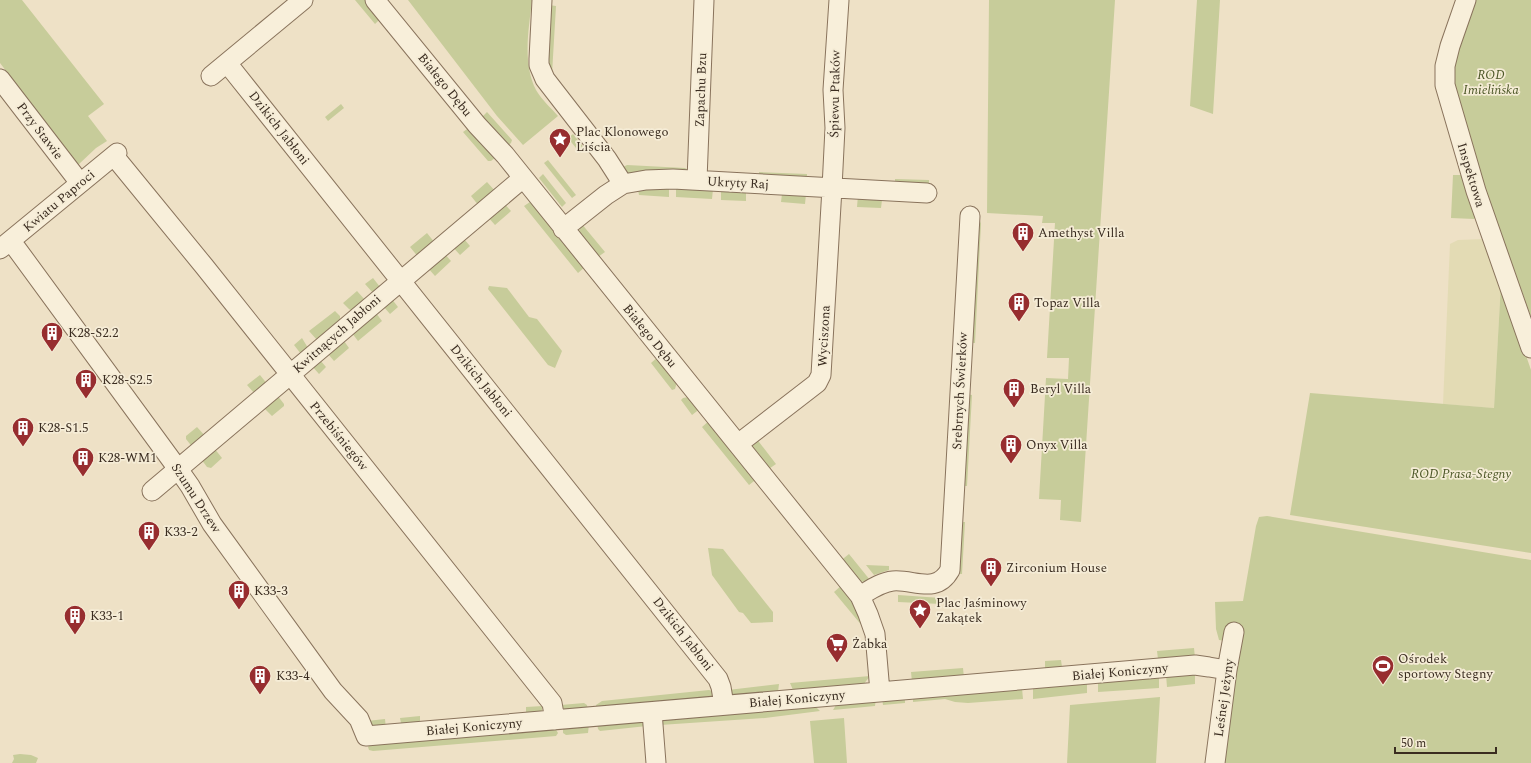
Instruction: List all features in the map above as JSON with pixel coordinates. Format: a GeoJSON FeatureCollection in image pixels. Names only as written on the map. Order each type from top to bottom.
{"type":"FeatureCollection","features":[{"type":"Feature","properties":{"kind":"street"},"geometry":{"type":"LineString","coordinates":[[211,76],[303,0]]}},
{"type":"Feature","properties":{"kind":"street","name":"Białego Dębu"},"geometry":{"type":"LineString","coordinates":[[376,0],[477,125],[523,178],[860,596],[875,634],[880,692]]}},
{"type":"Feature","properties":{"kind":"street"},"geometry":{"type":"LineString","coordinates":[[542,0],[539,65],[543,75],[548,84],[607,159],[623,184]]}},
{"type":"Feature","properties":{"kind":"street","name":"Zapachu Bzu"},"geometry":{"type":"LineString","coordinates":[[697,180],[704,0]]}},
{"type":"Feature","properties":{"kind":"street","name":"Śpiewu Ptaków"},"geometry":{"type":"LineString","coordinates":[[832,188],[835,128],[833,90],[839,0]]}},
{"type":"Feature","properties":{"kind":"street","name":"Inspektowa"},"geometry":{"type":"LineString","coordinates":[[1466,0],[1444,66],[1445,85],[1476,191],[1531,348]]}},
{"type":"Feature","properties":{"kind":"street","name":"Dzikich Jabłoni"},"geometry":{"type":"LineString","coordinates":[[227,63],[718,679],[722,687],[724,704]]}},
{"type":"Feature","properties":{"kind":"street","name":"Przy Stawie"},"geometry":{"type":"LineString","coordinates":[[0,79],[80,183]]}},
{"type":"Feature","properties":{"kind":"street","name":"Kwiatu Paproci"},"geometry":{"type":"LineString","coordinates":[[5,245],[116,155]]}},
{"type":"Feature","properties":{"kind":"street","name":"Przebiśniegów"},"geometry":{"type":"LineString","coordinates":[[116,155],[290,376],[552,703],[555,720]]}},
{"type":"Feature","properties":{"kind":"street","name":"Kwitnących Jabłoni"},"geometry":{"type":"LineString","coordinates":[[152,491],[523,178]]}},
{"type":"Feature","properties":{"kind":"street","name":"Ukryty Raj"},"geometry":{"type":"LineString","coordinates":[[563,229],[623,184],[659,179],[927,193]]}},
{"type":"Feature","properties":{"kind":"street","name":"Wyciszona"},"geometry":{"type":"LineString","coordinates":[[738,444],[817,383],[821,375],[832,188]]}},
{"type":"Feature","properties":{"kind":"street","name":"Srebrnych Świerków"},"geometry":{"type":"LineString","coordinates":[[860,596],[876,586],[892,581],[933,584],[942,579],[948,573],[950,566],[970,216]]}},
{"type":"Feature","properties":{"kind":"street","name":"Szumu Drzew"},"geometry":{"type":"LineString","coordinates":[[5,245],[178,469],[221,536],[333,690],[359,719],[366,736]]}},
{"type":"Feature","properties":{"kind":"street","name":"Leśnej Jeżyny"},"geometry":{"type":"LineString","coordinates":[[1215,763],[1227,670],[1234,632]]}},
{"type":"Feature","properties":{"kind":"street","name":"Białej Koniczyny"},"geometry":{"type":"LineString","coordinates":[[366,736],[652,712],[724,704],[1195,666],[1210,666],[1227,670]]}},
{"type":"Feature","properties":{"kind":"street"},"geometry":{"type":"LineString","coordinates":[[652,712],[656,763]]}},
{"type":"Feature","properties":{"kind":"shaded area"},"geometry":{"type":"Polygon","coordinates":[[[1484,239],[1501,283],[1494,408],[1443,404],[1450,244],[1458,240],[1484,239]]]}},
{"type":"Feature","properties":{"kind":"green space"},"geometry":{"type":"Polygon","coordinates":[[[0,0],[22,0],[104,104],[88,116],[107,141],[96,148],[78,165],[0,63],[0,0]]]}},
{"type":"Feature","properties":{"kind":"green space"},"geometry":{"type":"Polygon","coordinates":[[[355,0],[366,0],[381,18],[375,24],[355,0]]]}},
{"type":"Feature","properties":{"kind":"green space"},"geometry":{"type":"Polygon","coordinates":[[[408,0],[532,0],[528,34],[529,68],[536,90],[558,116],[523,145],[497,116],[408,0]]]}},
{"type":"Feature","properties":{"kind":"green space"},"geometry":{"type":"Polygon","coordinates":[[[989,0],[1115,0],[1081,522],[1060,520],[1061,500],[1039,499],[1046,378],[1068,379],[1069,358],[1047,358],[1055,223],[1042,223],[1043,216],[987,213],[989,0]]]}},
{"type":"Feature","properties":{"kind":"green space"},"geometry":{"type":"Polygon","coordinates":[[[1197,0],[1220,0],[1213,114],[1190,106],[1197,0]]]}},
{"type":"Feature","properties":{"kind":"green space","name":"ROD Imielińska"},"geometry":{"type":"Polygon","coordinates":[[[1472,0],[1531,0],[1531,317],[1449,88],[1450,65],[1472,0]]]}},
{"type":"Feature","properties":{"kind":"green space"},"geometry":{"type":"Polygon","coordinates":[[[549,5],[556,6],[552,74],[548,60],[549,5]]]}},
{"type":"Feature","properties":{"kind":"green space"},"geometry":{"type":"Polygon","coordinates":[[[341,104],[344,108],[328,121],[325,117],[341,104]]]}},
{"type":"Feature","properties":{"kind":"green space"},"geometry":{"type":"Polygon","coordinates":[[[487,112],[512,140],[506,147],[481,118],[487,112]]]}},
{"type":"Feature","properties":{"kind":"green space"},"geometry":{"type":"Polygon","coordinates":[[[470,127],[496,157],[491,161],[488,161],[463,132],[470,127]]]}},
{"type":"Feature","properties":{"kind":"green space"},"geometry":{"type":"Polygon","coordinates":[[[573,134],[585,149],[580,153],[568,138],[573,134]]]}},
{"type":"Feature","properties":{"kind":"green space"},"geometry":{"type":"Polygon","coordinates":[[[548,160],[576,195],[572,198],[544,163],[548,160]]]}},
{"type":"Feature","properties":{"kind":"green space"},"geometry":{"type":"Polygon","coordinates":[[[627,165],[685,168],[688,170],[630,174],[625,171],[623,167],[627,165]]]}},
{"type":"Feature","properties":{"kind":"green space"},"geometry":{"type":"Polygon","coordinates":[[[759,172],[807,174],[807,178],[759,175],[759,172]]]}},
{"type":"Feature","properties":{"kind":"green space"},"geometry":{"type":"Polygon","coordinates":[[[543,174],[566,203],[562,207],[539,178],[543,174]]]}},
{"type":"Feature","properties":{"kind":"green space"},"geometry":{"type":"Polygon","coordinates":[[[1453,175],[1466,175],[1477,215],[1474,219],[1451,218],[1453,175]]]}},
{"type":"Feature","properties":{"kind":"green space"},"geometry":{"type":"Polygon","coordinates":[[[895,179],[929,180],[929,186],[895,182],[895,179]]]}},
{"type":"Feature","properties":{"kind":"green space"},"geometry":{"type":"Polygon","coordinates":[[[487,182],[496,192],[479,206],[471,196],[487,182]]]}},
{"type":"Feature","properties":{"kind":"green space"},"geometry":{"type":"Polygon","coordinates":[[[669,188],[669,197],[639,195],[638,190],[669,188]]]}},
{"type":"Feature","properties":{"kind":"green space"},"geometry":{"type":"Polygon","coordinates":[[[676,188],[713,189],[712,199],[676,197],[676,188]]]}},
{"type":"Feature","properties":{"kind":"green space"},"geometry":{"type":"Polygon","coordinates":[[[721,189],[746,192],[746,201],[721,200],[721,189]]]}},
{"type":"Feature","properties":{"kind":"green space"},"geometry":{"type":"Polygon","coordinates":[[[782,194],[806,194],[805,204],[781,202],[782,194]]]}},
{"type":"Feature","properties":{"kind":"green space"},"geometry":{"type":"Polygon","coordinates":[[[858,195],[882,200],[881,208],[857,207],[858,195]]]}},
{"type":"Feature","properties":{"kind":"green space"},"geometry":{"type":"Polygon","coordinates":[[[533,200],[586,266],[578,273],[524,206],[533,200]]]}},
{"type":"Feature","properties":{"kind":"green space"},"geometry":{"type":"Polygon","coordinates":[[[503,202],[511,211],[495,225],[487,216],[503,202]]]}},
{"type":"Feature","properties":{"kind":"green space"},"geometry":{"type":"Polygon","coordinates":[[[976,221],[980,221],[981,224],[975,343],[969,343],[976,221]]]}},
{"type":"Feature","properties":{"kind":"green space"},"geometry":{"type":"Polygon","coordinates":[[[581,223],[605,252],[595,259],[579,232],[581,223]]]}},
{"type":"Feature","properties":{"kind":"green space"},"geometry":{"type":"Polygon","coordinates":[[[427,233],[435,243],[419,258],[410,247],[427,233]]]}},
{"type":"Feature","properties":{"kind":"green space"},"geometry":{"type":"Polygon","coordinates":[[[464,239],[470,246],[460,255],[451,245],[464,239]]]}},
{"type":"Feature","properties":{"kind":"green space"},"geometry":{"type":"Polygon","coordinates":[[[443,252],[451,261],[435,276],[427,267],[443,252]]]}},
{"type":"Feature","properties":{"kind":"green space"},"geometry":{"type":"Polygon","coordinates":[[[373,278],[380,287],[373,293],[365,284],[373,278]]]}},
{"type":"Feature","properties":{"kind":"green space","name":"ROD Prasa-Stegny"},"geometry":{"type":"Polygon","coordinates":[[[1501,283],[1531,370],[1531,553],[1290,515],[1310,393],[1494,408],[1501,283]]]}},
{"type":"Feature","properties":{"kind":"green space"},"geometry":{"type":"Polygon","coordinates":[[[489,286],[507,288],[529,317],[537,319],[562,351],[555,368],[548,365],[488,289],[489,286]]]}},
{"type":"Feature","properties":{"kind":"green space"},"geometry":{"type":"Polygon","coordinates":[[[357,291],[365,300],[352,311],[343,303],[357,291]]]}},
{"type":"Feature","properties":{"kind":"green space"},"geometry":{"type":"Polygon","coordinates":[[[391,298],[398,307],[390,314],[383,306],[391,298]]]}},
{"type":"Feature","properties":{"kind":"green space"},"geometry":{"type":"Polygon","coordinates":[[[335,311],[340,316],[340,321],[317,340],[309,331],[335,311]]]}},
{"type":"Feature","properties":{"kind":"green space"},"geometry":{"type":"Polygon","coordinates":[[[376,313],[382,321],[358,341],[352,333],[376,313]]]}},
{"type":"Feature","properties":{"kind":"green space"},"geometry":{"type":"Polygon","coordinates":[[[302,338],[308,348],[301,354],[294,345],[302,338]]]}},
{"type":"Feature","properties":{"kind":"green space"},"geometry":{"type":"Polygon","coordinates":[[[344,341],[349,348],[334,361],[328,354],[344,341]]]}},
{"type":"Feature","properties":{"kind":"green space"},"geometry":{"type":"Polygon","coordinates":[[[659,356],[677,382],[675,389],[672,390],[651,363],[659,356]]]}},
{"type":"Feature","properties":{"kind":"green space"},"geometry":{"type":"Polygon","coordinates":[[[320,360],[326,367],[319,374],[311,365],[320,360]]]}},
{"type":"Feature","properties":{"kind":"green space"},"geometry":{"type":"Polygon","coordinates":[[[260,375],[268,385],[256,395],[247,385],[260,375]]]}},
{"type":"Feature","properties":{"kind":"green space"},"geometry":{"type":"Polygon","coordinates":[[[966,394],[972,395],[967,486],[961,486],[966,394]]]}},
{"type":"Feature","properties":{"kind":"green space"},"geometry":{"type":"Polygon","coordinates":[[[277,395],[284,406],[272,416],[263,407],[277,395]]]}},
{"type":"Feature","properties":{"kind":"green space"},"geometry":{"type":"Polygon","coordinates":[[[688,397],[701,408],[692,415],[681,400],[688,397]]]}},
{"type":"Feature","properties":{"kind":"green space"},"geometry":{"type":"Polygon","coordinates":[[[710,420],[758,478],[749,485],[702,427],[710,420]]]}},
{"type":"Feature","properties":{"kind":"green space"},"geometry":{"type":"Polygon","coordinates":[[[197,427],[206,437],[193,448],[186,439],[186,436],[197,427]]]}},
{"type":"Feature","properties":{"kind":"green space"},"geometry":{"type":"Polygon","coordinates":[[[756,438],[776,464],[766,471],[751,449],[751,445],[756,438]]]}},
{"type":"Feature","properties":{"kind":"green space"},"geometry":{"type":"Polygon","coordinates":[[[214,448],[222,458],[211,468],[207,467],[201,459],[214,448]]]}},
{"type":"Feature","properties":{"kind":"green space","name":"Ośrodek sportowy Stegny"},"geometry":{"type":"Polygon","coordinates":[[[1267,516],[1531,560],[1531,763],[1225,763],[1239,643],[1219,640],[1216,629],[1215,602],[1243,601],[1256,526],[1259,517],[1267,516]]]}},
{"type":"Feature","properties":{"kind":"green space"},"geometry":{"type":"Polygon","coordinates":[[[959,522],[965,522],[962,574],[956,574],[959,522]]]}},
{"type":"Feature","properties":{"kind":"green space"},"geometry":{"type":"Polygon","coordinates":[[[708,548],[723,549],[773,612],[773,622],[751,623],[743,613],[739,612],[712,575],[708,548]]]}},
{"type":"Feature","properties":{"kind":"green space"},"geometry":{"type":"Polygon","coordinates":[[[849,554],[870,580],[865,582],[856,580],[839,562],[849,554]]]}},
{"type":"Feature","properties":{"kind":"green space"},"geometry":{"type":"Polygon","coordinates":[[[866,565],[889,566],[889,570],[874,575],[866,565]]]}},
{"type":"Feature","properties":{"kind":"green space"},"geometry":{"type":"Polygon","coordinates":[[[842,585],[853,599],[868,633],[834,592],[842,585]]]}},
{"type":"Feature","properties":{"kind":"green space"},"geometry":{"type":"Polygon","coordinates":[[[898,595],[941,598],[941,604],[898,602],[898,595]]]}},
{"type":"Feature","properties":{"kind":"green space"},"geometry":{"type":"Polygon","coordinates":[[[1194,648],[1195,658],[1161,661],[1158,659],[1157,651],[1194,648]]]}},
{"type":"Feature","properties":{"kind":"green space"},"geometry":{"type":"Polygon","coordinates":[[[1061,660],[1062,667],[1045,671],[1045,661],[1061,660]]]}},
{"type":"Feature","properties":{"kind":"green space"},"geometry":{"type":"Polygon","coordinates":[[[963,668],[964,678],[912,682],[911,672],[963,668]]]}},
{"type":"Feature","properties":{"kind":"green space"},"geometry":{"type":"Polygon","coordinates":[[[1195,672],[1195,684],[1167,687],[1166,675],[1195,672]]]}},
{"type":"Feature","properties":{"kind":"green space"},"geometry":{"type":"Polygon","coordinates":[[[870,676],[863,685],[793,690],[790,683],[870,676]]]}},
{"type":"Feature","properties":{"kind":"green space"},"geometry":{"type":"Polygon","coordinates":[[[1159,676],[1159,688],[1098,692],[1098,681],[1159,676]]]}},
{"type":"Feature","properties":{"kind":"green space"},"geometry":{"type":"Polygon","coordinates":[[[1087,682],[1087,693],[1033,699],[1033,687],[1087,682]]]}},
{"type":"Feature","properties":{"kind":"green space"},"geometry":{"type":"Polygon","coordinates":[[[779,684],[778,692],[732,695],[728,690],[779,684]]]}},
{"type":"Feature","properties":{"kind":"green space"},"geometry":{"type":"Polygon","coordinates":[[[1022,688],[1023,699],[968,703],[955,702],[945,699],[913,702],[913,694],[1022,688]]]}},
{"type":"Feature","properties":{"kind":"green space"},"geometry":{"type":"Polygon","coordinates":[[[709,690],[716,692],[712,698],[596,711],[596,705],[602,701],[709,690]]]}},
{"type":"Feature","properties":{"kind":"green space"},"geometry":{"type":"Polygon","coordinates":[[[905,695],[905,703],[883,705],[882,698],[905,695]]]}},
{"type":"Feature","properties":{"kind":"green space"},"geometry":{"type":"Polygon","coordinates":[[[1160,697],[1156,763],[1067,763],[1070,705],[1160,697]]]}},
{"type":"Feature","properties":{"kind":"green space"},"geometry":{"type":"Polygon","coordinates":[[[876,698],[875,706],[833,710],[836,705],[876,698]]]}},
{"type":"Feature","properties":{"kind":"green space"},"geometry":{"type":"Polygon","coordinates":[[[584,703],[587,705],[588,711],[565,710],[561,705],[584,703]]]}},
{"type":"Feature","properties":{"kind":"green space"},"geometry":{"type":"Polygon","coordinates":[[[813,704],[820,711],[765,718],[660,725],[663,719],[813,704]]]}},
{"type":"Feature","properties":{"kind":"green space"},"geometry":{"type":"Polygon","coordinates":[[[543,706],[542,711],[536,715],[526,713],[526,707],[543,706]]]}},
{"type":"Feature","properties":{"kind":"green space"},"geometry":{"type":"Polygon","coordinates":[[[420,716],[420,722],[402,728],[400,718],[420,716]]]}},
{"type":"Feature","properties":{"kind":"green space"},"geometry":{"type":"Polygon","coordinates":[[[844,718],[847,763],[814,763],[810,721],[844,718]]]}},
{"type":"Feature","properties":{"kind":"green space"},"geometry":{"type":"Polygon","coordinates":[[[385,719],[386,729],[374,729],[367,721],[385,719]]]}},
{"type":"Feature","properties":{"kind":"green space"},"geometry":{"type":"Polygon","coordinates":[[[633,720],[641,722],[647,726],[600,731],[598,729],[597,723],[633,720]]]}},
{"type":"Feature","properties":{"kind":"green space"},"geometry":{"type":"Polygon","coordinates":[[[589,724],[588,733],[566,735],[563,733],[565,726],[589,724]]]}},
{"type":"Feature","properties":{"kind":"green space"},"geometry":{"type":"Polygon","coordinates":[[[555,728],[558,733],[556,736],[373,751],[369,750],[368,747],[371,743],[555,728]]]}},
{"type":"Feature","properties":{"kind":"green space"},"geometry":{"type":"Polygon","coordinates":[[[13,755],[31,755],[38,758],[36,763],[12,763],[14,759],[13,755]]]}},
{"type":"Feature","properties":{"kind":"place","name":"Plac Klonowego Liścia"},"geometry":{"type":"Point","coordinates":[560,158]}},
{"type":"Feature","properties":{"kind":"place","name":"Amethyst Villa"},"geometry":{"type":"Point","coordinates":[1023,252]}},
{"type":"Feature","properties":{"kind":"place","name":"Topaz Villa"},"geometry":{"type":"Point","coordinates":[1019,322]}},
{"type":"Feature","properties":{"kind":"place","name":"K28-S2.2"},"geometry":{"type":"Point","coordinates":[52,352]}},
{"type":"Feature","properties":{"kind":"place","name":"K28-S2.5"},"geometry":{"type":"Point","coordinates":[86,400]}},
{"type":"Feature","properties":{"kind":"place","name":"Beryl Villa"},"geometry":{"type":"Point","coordinates":[1014,408]}},
{"type":"Feature","properties":{"kind":"place","name":"K28-S1.5"},"geometry":{"type":"Point","coordinates":[23,448]}},
{"type":"Feature","properties":{"kind":"place","name":"Onyx Villa"},"geometry":{"type":"Point","coordinates":[1011,464]}},
{"type":"Feature","properties":{"kind":"place","name":"K28-WM1"},"geometry":{"type":"Point","coordinates":[83,478]}},
{"type":"Feature","properties":{"kind":"place","name":"K33-2"},"geometry":{"type":"Point","coordinates":[149,552]}},
{"type":"Feature","properties":{"kind":"place","name":"Zirconium House"},"geometry":{"type":"Point","coordinates":[991,588]}},
{"type":"Feature","properties":{"kind":"place","name":"K33-3"},"geometry":{"type":"Point","coordinates":[239,610]}},
{"type":"Feature","properties":{"kind":"place","name":"Plac Jaśminowy Zakątek"},"geometry":{"type":"Point","coordinates":[920,630]}},
{"type":"Feature","properties":{"kind":"place","name":"K33-1"},"geometry":{"type":"Point","coordinates":[75,636]}},
{"type":"Feature","properties":{"kind":"place","name":"Żabka"},"geometry":{"type":"Point","coordinates":[837,664]}},
{"type":"Feature","properties":{"kind":"place","name":"Ośrodek sportowy Stegny"},"geometry":{"type":"Point","coordinates":[1383,686]}},
{"type":"Feature","properties":{"kind":"place","name":"K33-4"},"geometry":{"type":"Point","coordinates":[260,696]}}]}
